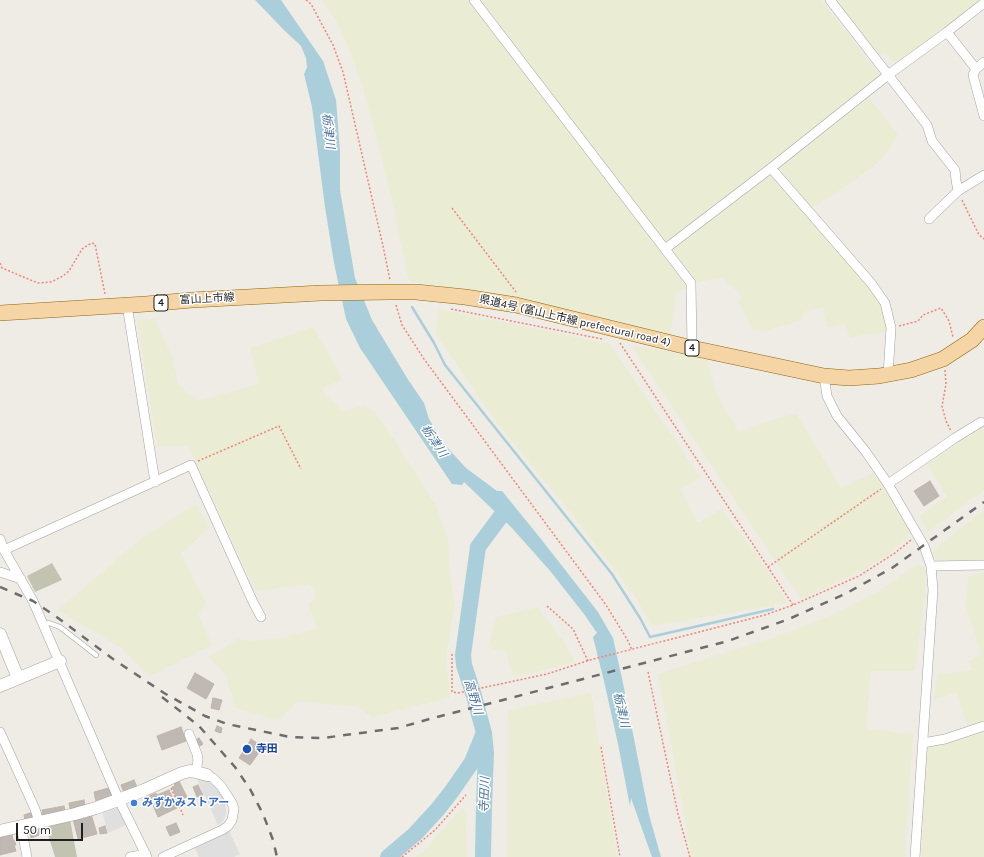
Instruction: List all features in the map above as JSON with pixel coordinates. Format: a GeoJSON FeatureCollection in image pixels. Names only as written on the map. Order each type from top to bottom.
{"type":"FeatureCollection","features":[{"type":"Feature","properties":{"kind":"main road","name":"富山上市線"},"geometry":{"type":"LineString","coordinates":[[0,313],[321,293],[391,292]]}},
{"type":"Feature","properties":{"kind":"main road","name":"県道4号 (富山上市線 prefectural road 4)"},"geometry":{"type":"LineString","coordinates":[[391,292],[416,292],[465,297],[516,306],[609,334],[692,348],[824,376],[849,378],[888,375],[911,370],[938,361],[972,340],[984,327]]}},
{"type":"Feature","properties":{"kind":"street"},"geometry":{"type":"LineString","coordinates":[[474,0],[691,283],[692,348]]}},
{"type":"Feature","properties":{"kind":"street"},"geometry":{"type":"LineString","coordinates":[[830,0],[927,125],[932,141],[955,170],[958,191]]}},
{"type":"Feature","properties":{"kind":"street"},"geometry":{"type":"LineString","coordinates":[[665,249],[771,168],[888,75],[984,3]]}},
{"type":"Feature","properties":{"kind":"street"},"geometry":{"type":"LineString","coordinates":[[947,32],[976,69]]}},
{"type":"Feature","properties":{"kind":"street"},"geometry":{"type":"LineString","coordinates":[[984,62],[973,74],[984,116]]}},
{"type":"Feature","properties":{"kind":"street"},"geometry":{"type":"LineString","coordinates":[[771,168],[871,283],[885,303],[891,328],[888,375]]}},
{"type":"Feature","properties":{"kind":"street"},"geometry":{"type":"LineString","coordinates":[[928,219],[958,191],[984,175]]}},
{"type":"Feature","properties":{"kind":"street"},"geometry":{"type":"LineString","coordinates":[[127,305],[155,482]]}},
{"type":"Feature","properties":{"kind":"street"},"geometry":{"type":"LineString","coordinates":[[824,376],[827,396],[837,416],[866,452],[888,484],[913,525],[924,546],[931,566],[933,590],[915,857]]}},
{"type":"Feature","properties":{"kind":"street"},"geometry":{"type":"LineString","coordinates":[[888,484],[981,422]]}},
{"type":"Feature","properties":{"kind":"street"},"geometry":{"type":"LineString","coordinates":[[4,550],[191,465],[261,617]]}},
{"type":"Feature","properties":{"kind":"street"},"geometry":{"type":"LineString","coordinates":[[0,539],[4,550],[33,601],[120,800],[147,856],[130,857]]}},
{"type":"Feature","properties":{"kind":"street"},"geometry":{"type":"LineString","coordinates":[[931,566],[984,565]]}},
{"type":"Feature","properties":{"kind":"street"},"geometry":{"type":"LineString","coordinates":[[0,572],[21,579]]}},
{"type":"Feature","properties":{"kind":"street"},"geometry":{"type":"LineString","coordinates":[[0,634],[18,678]]}},
{"type":"Feature","properties":{"kind":"street"},"geometry":{"type":"LineString","coordinates":[[0,686],[60,661]]}},
{"type":"Feature","properties":{"kind":"street"},"geometry":{"type":"LineString","coordinates":[[923,743],[945,739],[984,726]]}},
{"type":"Feature","properties":{"kind":"street"},"geometry":{"type":"LineString","coordinates":[[0,732],[35,809],[39,822]]}},
{"type":"Feature","properties":{"kind":"street"},"geometry":{"type":"LineString","coordinates":[[189,734],[197,754],[201,773]]}},
{"type":"Feature","properties":{"kind":"street"},"geometry":{"type":"LineString","coordinates":[[0,831],[75,814],[120,800],[167,779],[190,771],[201,773],[213,778],[221,786],[232,803],[234,809],[232,820],[228,826],[222,830],[163,857]]}},
{"type":"Feature","properties":{"kind":"street"},"geometry":{"type":"LineString","coordinates":[[21,826],[27,857]]}},
{"type":"Feature","properties":{"kind":"lane"},"geometry":{"type":"LineString","coordinates":[[43,624],[49,623],[60,627],[96,655]]}},
{"type":"Feature","properties":{"kind":"path"},"geometry":{"type":"LineString","coordinates":[[306,0],[311,4],[333,45],[343,72],[383,246],[391,292],[402,325],[424,360],[606,605],[632,650]]}},
{"type":"Feature","properties":{"kind":"path"},"geometry":{"type":"LineString","coordinates":[[958,191],[979,235],[984,239]]}},
{"type":"Feature","properties":{"kind":"path"},"geometry":{"type":"LineString","coordinates":[[452,208],[529,309]]}},
{"type":"Feature","properties":{"kind":"path"},"geometry":{"type":"LineString","coordinates":[[0,263],[2,268],[32,281],[51,282],[63,276],[69,270],[82,249],[92,243],[95,244],[108,306]]}},
{"type":"Feature","properties":{"kind":"path"},"geometry":{"type":"LineString","coordinates":[[891,328],[918,321],[923,315],[941,308],[949,321],[956,350]]}},
{"type":"Feature","properties":{"kind":"path"},"geometry":{"type":"LineString","coordinates":[[451,310],[609,334],[793,605]]}},
{"type":"Feature","properties":{"kind":"path"},"geometry":{"type":"LineString","coordinates":[[938,361],[945,371],[946,384],[942,406],[946,421],[955,438]]}},
{"type":"Feature","properties":{"kind":"path"},"geometry":{"type":"LineString","coordinates":[[191,465],[279,426],[301,469]]}},
{"type":"Feature","properties":{"kind":"path"},"geometry":{"type":"LineString","coordinates":[[768,567],[888,484]]}},
{"type":"Feature","properties":{"kind":"path"},"geometry":{"type":"LineString","coordinates":[[452,654],[452,692],[458,694],[547,674],[589,660],[765,615],[793,605],[859,576],[895,553],[918,535]]}},
{"type":"Feature","properties":{"kind":"path"},"geometry":{"type":"LineString","coordinates":[[547,606],[573,629],[589,660]]}},
{"type":"Feature","properties":{"kind":"path"},"geometry":{"type":"LineString","coordinates":[[648,672],[678,814],[690,857]]}},
{"type":"Feature","properties":{"kind":"path"},"geometry":{"type":"LineString","coordinates":[[601,746],[620,857]]}},
{"type":"Feature","properties":{"kind":"path"},"geometry":{"type":"LineString","coordinates":[[167,779],[183,815]]}},
{"type":"Feature","properties":{"kind":"path"},"geometry":{"type":"LineString","coordinates":[[402,857],[435,830],[466,795]]}},
{"type":"Feature","properties":{"kind":"shaded area"},"geometry":{"type":"Polygon","coordinates":[[[322,0],[469,0],[565,124],[687,287],[676,293],[670,337],[495,295],[409,281],[388,183],[367,102],[352,56],[336,20],[322,0]]]}},
{"type":"Feature","properties":{"kind":"shaded area"},"geometry":{"type":"Polygon","coordinates":[[[481,0],[821,0],[880,75],[666,244],[481,0]]]}},
{"type":"Feature","properties":{"kind":"shaded area"},"geometry":{"type":"Polygon","coordinates":[[[835,0],[980,1],[895,64],[884,51],[878,56],[835,0]]]}},
{"type":"Feature","properties":{"kind":"shaded area"},"geometry":{"type":"Polygon","coordinates":[[[869,98],[898,134],[889,150],[873,167],[833,195],[811,208],[779,167],[869,98]]]}},
{"type":"Feature","properties":{"kind":"shaded area"},"geometry":{"type":"Polygon","coordinates":[[[772,173],[854,267],[882,304],[887,332],[850,337],[844,323],[827,328],[823,307],[806,311],[800,321],[764,331],[752,329],[738,302],[742,297],[722,278],[696,282],[673,250],[772,173]]]}},
{"type":"Feature","properties":{"kind":"shaded area"},"geometry":{"type":"Polygon","coordinates":[[[439,309],[610,344],[701,478],[680,489],[698,523],[721,509],[757,555],[788,603],[652,626],[636,598],[571,513],[496,422],[436,334],[439,309]]]}},
{"type":"Feature","properties":{"kind":"shaded area"},"geometry":{"type":"Polygon","coordinates":[[[155,319],[173,359],[178,384],[197,401],[259,384],[250,348],[313,327],[343,379],[321,389],[343,412],[363,405],[374,411],[435,504],[448,539],[450,577],[455,604],[446,657],[450,697],[373,717],[357,707],[297,701],[278,720],[233,707],[232,695],[225,674],[208,657],[238,639],[250,641],[274,639],[317,629],[308,603],[313,602],[316,593],[310,584],[256,591],[188,446],[157,446],[137,320],[155,319]]]}},
{"type":"Feature","properties":{"kind":"shaded area"},"geometry":{"type":"Polygon","coordinates":[[[632,347],[653,348],[707,360],[716,393],[739,432],[785,416],[797,414],[841,488],[878,471],[911,531],[908,537],[888,555],[862,571],[801,599],[632,347]]]}},
{"type":"Feature","properties":{"kind":"shaded area"},"geometry":{"type":"Polygon","coordinates":[[[981,427],[984,431],[984,490],[928,532],[919,516],[947,496],[927,464],[981,427]]]}},
{"type":"Feature","properties":{"kind":"shaded area"},"geometry":{"type":"Polygon","coordinates":[[[196,504],[210,527],[181,554],[206,603],[198,614],[212,645],[150,676],[122,648],[58,610],[142,538],[196,504]]]}},
{"type":"Feature","properties":{"kind":"shaded area"},"geometry":{"type":"Polygon","coordinates":[[[984,510],[984,563],[937,562],[932,551],[984,510]]]}},
{"type":"Feature","properties":{"kind":"shaded area"},"geometry":{"type":"Polygon","coordinates":[[[52,563],[62,580],[35,592],[27,576],[52,563]]]}},
{"type":"Feature","properties":{"kind":"shaded area"},"geometry":{"type":"Polygon","coordinates":[[[918,564],[925,568],[925,592],[915,671],[871,671],[866,729],[913,734],[905,857],[692,857],[658,674],[781,635],[832,615],[879,591],[918,564]]]}},
{"type":"Feature","properties":{"kind":"shaded area"},"geometry":{"type":"Polygon","coordinates":[[[984,572],[984,723],[968,728],[956,692],[934,700],[937,675],[972,670],[968,661],[981,655],[966,606],[968,577],[984,572]]]}},
{"type":"Feature","properties":{"kind":"shaded area"},"geometry":{"type":"Polygon","coordinates":[[[538,607],[565,644],[575,662],[514,677],[505,651],[488,648],[496,617],[538,607]]]}},
{"type":"Feature","properties":{"kind":"shaded area"},"geometry":{"type":"Polygon","coordinates":[[[591,692],[617,857],[507,857],[508,711],[591,692]]]}},
{"type":"Feature","properties":{"kind":"shaded area"},"geometry":{"type":"Polygon","coordinates":[[[984,731],[984,857],[921,857],[927,748],[962,739],[984,731]]]}},
{"type":"Feature","properties":{"kind":"shaded area"},"geometry":{"type":"Polygon","coordinates":[[[197,779],[207,780],[218,790],[224,800],[226,814],[223,821],[218,825],[197,779]]]}},
{"type":"Feature","properties":{"kind":"shaded area"},"geometry":{"type":"Polygon","coordinates":[[[116,806],[121,809],[128,824],[108,833],[102,811],[116,806]]]}},
{"type":"Feature","properties":{"kind":"shaded area"},"geometry":{"type":"Polygon","coordinates":[[[464,809],[466,814],[467,857],[415,857],[425,850],[459,811],[464,809]]]}},
{"type":"Feature","properties":{"kind":"shaded area"},"geometry":{"type":"Polygon","coordinates":[[[70,819],[77,857],[55,857],[45,825],[70,819]]]}},
{"type":"Feature","properties":{"kind":"shaded area"},"geometry":{"type":"Polygon","coordinates":[[[229,831],[240,854],[234,857],[199,857],[194,846],[229,831]]]}},
{"type":"Feature","properties":{"kind":"water","name":"栃津川"},"geometry":{"type":"Polygon","coordinates":[[[255,0],[281,0],[323,61],[336,100],[340,151],[340,190],[355,278],[372,320],[424,403],[429,419],[444,444],[466,468],[497,491],[502,491],[598,612],[613,638],[649,815],[661,857],[652,857],[631,798],[630,806],[618,744],[593,637],[597,633],[551,572],[512,528],[464,482],[462,485],[452,484],[360,348],[346,319],[334,263],[312,107],[304,74],[307,67],[306,58],[301,46],[255,0]]]}},
{"type":"Feature","properties":{"kind":"building"},"geometry":{"type":"Polygon","coordinates":[[[930,481],[939,496],[924,506],[914,491],[930,481]]]}},
{"type":"Feature","properties":{"kind":"building"},"geometry":{"type":"Polygon","coordinates":[[[195,673],[214,684],[206,699],[187,688],[195,673]]]}},
{"type":"Feature","properties":{"kind":"building"},"geometry":{"type":"Polygon","coordinates":[[[213,698],[222,700],[219,710],[211,708],[213,698]]]}},
{"type":"Feature","properties":{"kind":"building"},"geometry":{"type":"Polygon","coordinates":[[[217,726],[222,728],[221,733],[215,731],[217,726]]]}},
{"type":"Feature","properties":{"kind":"building"},"geometry":{"type":"Polygon","coordinates":[[[181,727],[186,741],[162,750],[157,736],[181,727]]]}},
{"type":"Feature","properties":{"kind":"building"},"geometry":{"type":"Polygon","coordinates":[[[199,738],[203,744],[198,747],[194,741],[199,738]]]}},
{"type":"Feature","properties":{"kind":"building"},"geometry":{"type":"Polygon","coordinates":[[[251,739],[263,747],[250,765],[239,758],[251,739]]]}},
{"type":"Feature","properties":{"kind":"building"},"geometry":{"type":"Polygon","coordinates":[[[134,780],[138,789],[125,795],[121,785],[134,780]]]}},
{"type":"Feature","properties":{"kind":"building"},"geometry":{"type":"Polygon","coordinates":[[[179,781],[187,797],[178,801],[172,787],[175,786],[174,783],[179,781]]]}},
{"type":"Feature","properties":{"kind":"building"},"geometry":{"type":"Polygon","coordinates":[[[198,785],[203,795],[197,797],[193,787],[198,785]]]}},
{"type":"Feature","properties":{"kind":"building"},"geometry":{"type":"Polygon","coordinates":[[[112,787],[114,798],[96,802],[94,792],[112,787]]]}},
{"type":"Feature","properties":{"kind":"building"},"geometry":{"type":"Polygon","coordinates":[[[169,790],[177,808],[158,817],[149,796],[156,793],[157,795],[169,790]]]}},
{"type":"Feature","properties":{"kind":"building"},"geometry":{"type":"Polygon","coordinates":[[[84,800],[85,806],[70,809],[69,803],[84,800]]]}},
{"type":"Feature","properties":{"kind":"building"},"geometry":{"type":"Polygon","coordinates":[[[64,806],[65,811],[43,816],[42,810],[64,806]]]}},
{"type":"Feature","properties":{"kind":"building"},"geometry":{"type":"Polygon","coordinates":[[[33,812],[35,819],[25,821],[24,815],[33,812]]]}},
{"type":"Feature","properties":{"kind":"building"},"geometry":{"type":"Polygon","coordinates":[[[91,814],[97,834],[78,839],[73,819],[91,814]]]}},
{"type":"Feature","properties":{"kind":"building"},"geometry":{"type":"Polygon","coordinates":[[[176,823],[180,832],[170,836],[166,827],[176,823]]]}},
{"type":"Feature","properties":{"kind":"building"},"geometry":{"type":"Polygon","coordinates":[[[42,826],[44,834],[40,835],[38,827],[42,826]]]}},
{"type":"Feature","properties":{"kind":"building"},"geometry":{"type":"Polygon","coordinates":[[[105,826],[107,833],[100,834],[99,828],[105,826]]]}},
{"type":"Feature","properties":{"kind":"building"},"geometry":{"type":"Polygon","coordinates":[[[33,829],[33,831],[38,830],[39,835],[31,838],[29,830],[33,829]]]}},
{"type":"Feature","properties":{"kind":"building"},"geometry":{"type":"Polygon","coordinates":[[[12,835],[16,845],[14,845],[16,851],[0,855],[0,837],[12,835]]]}},
{"type":"Feature","properties":{"kind":"waterway"},"geometry":{"type":"LineString","coordinates":[[412,307],[434,343],[445,365],[612,574],[640,618],[650,637],[773,609]]}},
{"type":"Feature","properties":{"kind":"waterway","name":"高野川"},"geometry":{"type":"LineString","coordinates":[[483,857],[486,753],[484,733],[464,665],[463,655],[478,547],[504,512]]}},
{"type":"Feature","properties":{"kind":"waterway","name":"高野川"},"geometry":{"type":"LineString","coordinates":[[388,857],[415,834],[438,809],[472,762],[483,735]]}},
{"type":"Feature","properties":{"kind":"railway"},"geometry":{"type":"LineString","coordinates":[[0,587],[33,601],[113,659],[164,693],[205,716],[227,724],[290,737],[323,738],[398,728],[728,641],[789,619],[845,594],[892,568],[984,502]]}},
{"type":"Feature","properties":{"kind":"railway"},"geometry":{"type":"LineString","coordinates":[[162,697],[199,726],[235,767],[250,789],[263,814],[273,840],[277,857]]}},
{"type":"Feature","properties":{"kind":"place","name":"寺田"},"geometry":{"type":"Point","coordinates":[247,749]}},
{"type":"Feature","properties":{"kind":"place","name":"みずかみストアー"},"geometry":{"type":"Point","coordinates":[134,803]}},
{"type":"Feature","properties":{"kind":"water label","name":"寺田川"},"geometry":{"type":"Point","coordinates":[485,795]}}]}
